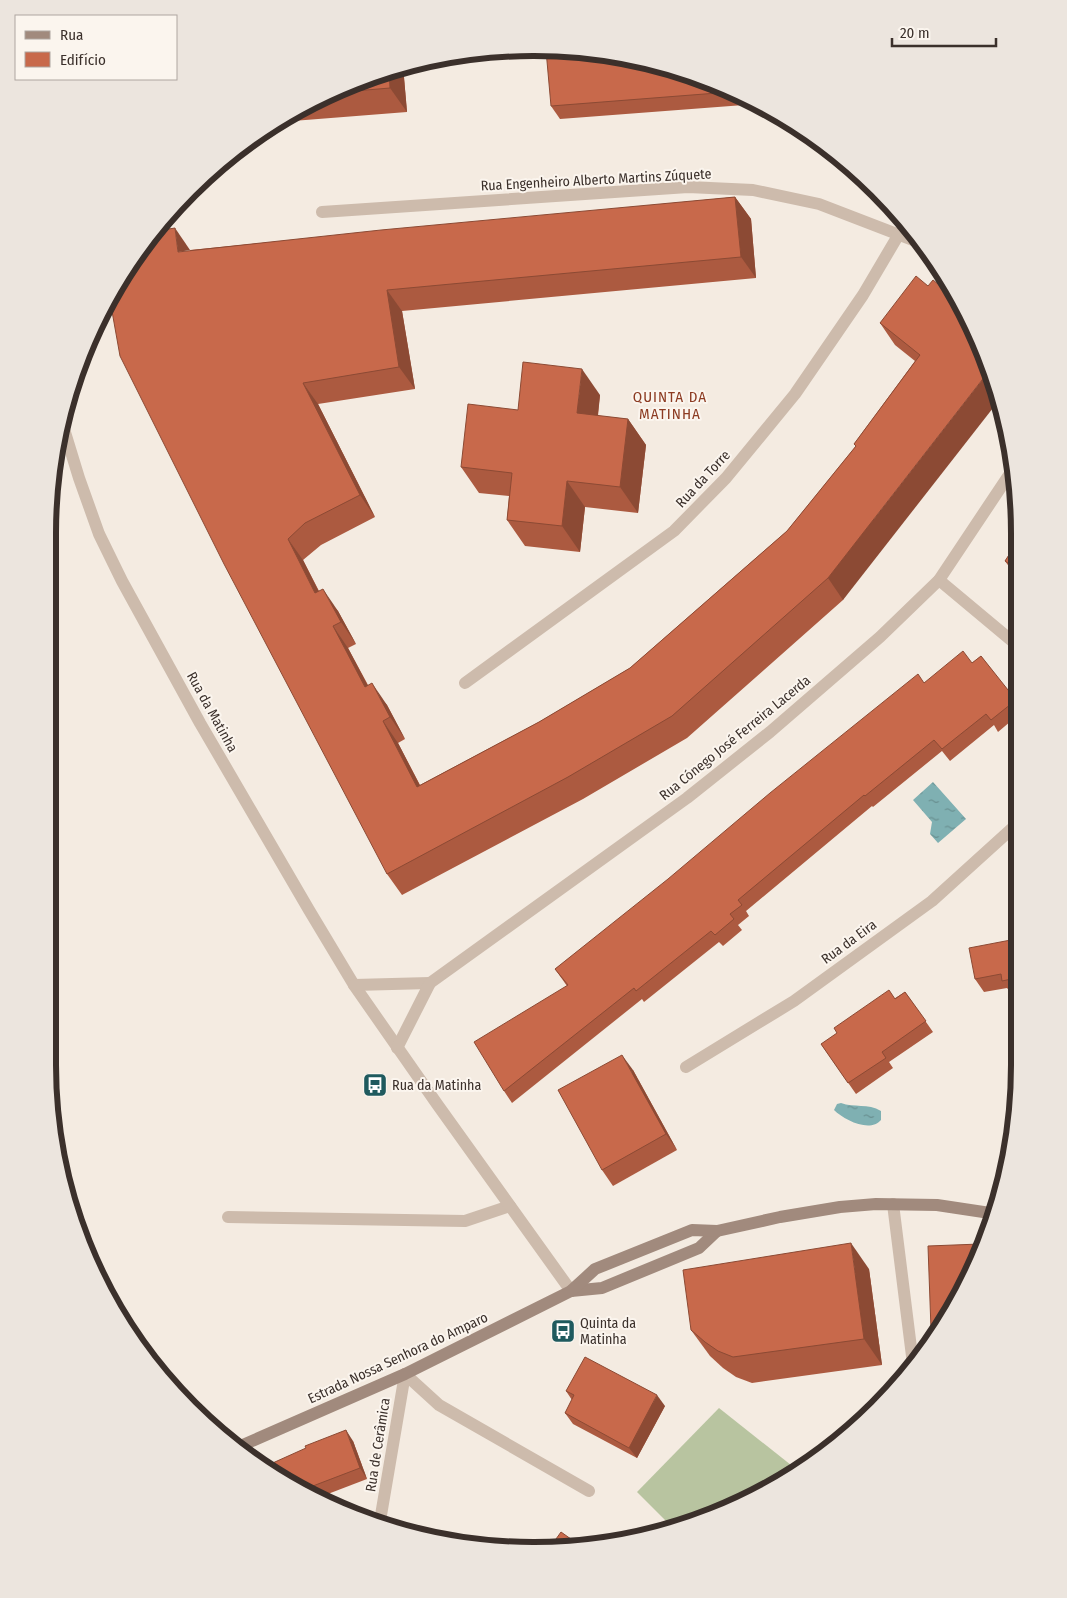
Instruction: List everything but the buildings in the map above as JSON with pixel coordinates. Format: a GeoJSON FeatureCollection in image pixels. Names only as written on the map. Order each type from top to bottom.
{"type":"FeatureCollection","features":[{"type":"Feature","properties":{"kind":"main road","name":"Estrada Nossa Senhora do Amparo"},"geometry":{"type":"LineString","coordinates":[[245,1444],[405,1374],[571,1291],[595,1269],[692,1230],[718,1231],[780,1217],[840,1207],[893,1204],[936,1205],[987,1213]]}},
{"type":"Feature","properties":{"kind":"main road","name":"Estrada Nossa Senhora do Amparo"},"geometry":{"type":"LineString","coordinates":[[571,1291],[602,1288],[699,1248],[718,1231]]}},
{"type":"Feature","properties":{"kind":"street","name":"Rua Engenheiro Alberto Martins Zúquete"},"geometry":{"type":"LineString","coordinates":[[322,212],[688,187],[753,190],[819,204],[907,238]]}},
{"type":"Feature","properties":{"kind":"street","name":"Rua da Torre"},"geometry":{"type":"LineString","coordinates":[[465,683],[674,531],[726,478],[795,394],[863,295],[899,234]]}},
{"type":"Feature","properties":{"kind":"street","name":"Rua da Matinha"},"geometry":{"type":"LineString","coordinates":[[66,436],[99,534],[122,581],[200,723],[354,985],[571,1291]]}},
{"type":"Feature","properties":{"kind":"street","name":"Rua Cónego José Ferreira Lacerda"},"geometry":{"type":"LineString","coordinates":[[397,1048],[430,983],[480,945],[687,798],[770,732],[880,637],[938,580],[1008,477]]}},
{"type":"Feature","properties":{"kind":"street"},"geometry":{"type":"LineString","coordinates":[[938,580],[1011,640]]}},
{"type":"Feature","properties":{"kind":"street","name":"Rua da Eira"},"geometry":{"type":"LineString","coordinates":[[686,1067],[794,1001],[932,901],[1011,829]]}},
{"type":"Feature","properties":{"kind":"street"},"geometry":{"type":"LineString","coordinates":[[354,985],[430,983]]}},
{"type":"Feature","properties":{"kind":"street"},"geometry":{"type":"LineString","coordinates":[[893,1204],[912,1355]]}},
{"type":"Feature","properties":{"kind":"street"},"geometry":{"type":"LineString","coordinates":[[228,1217],[465,1221],[510,1206]]}},
{"type":"Feature","properties":{"kind":"street"},"geometry":{"type":"LineString","coordinates":[[405,1374],[439,1405],[589,1491]]}},
{"type":"Feature","properties":{"kind":"street","name":"Rua de Cerâmica"},"geometry":{"type":"LineString","coordinates":[[381,1516],[405,1374]]}},
{"type":"Feature","properties":{"kind":"green space"},"geometry":{"type":"Polygon","coordinates":[[[719,1408],[792,1466],[745,1493],[667,1522],[637,1492],[719,1408]]]}},
{"type":"Feature","properties":{"kind":"water"},"geometry":{"type":"Polygon","coordinates":[[[933,782],[966,819],[938,843],[930,834],[932,822],[913,800],[933,782]]]}},
{"type":"Feature","properties":{"kind":"water"},"geometry":{"type":"Polygon","coordinates":[[[837,1104],[866,1106],[881,1111],[881,1120],[876,1124],[870,1125],[857,1124],[844,1118],[834,1110],[837,1104]]]}},
{"type":"Feature","properties":{"kind":"place","name":"Rua da Matinha"},"geometry":{"type":"Point","coordinates":[375,1085]}},
{"type":"Feature","properties":{"kind":"place","name":"Quinta da Matinha"},"geometry":{"type":"Point","coordinates":[563,1331]}},
{"type":"Feature","properties":{"kind":"district","name":"QUINTA DA MATINHA"},"geometry":{"type":"Point","coordinates":[670,406]}}]}
